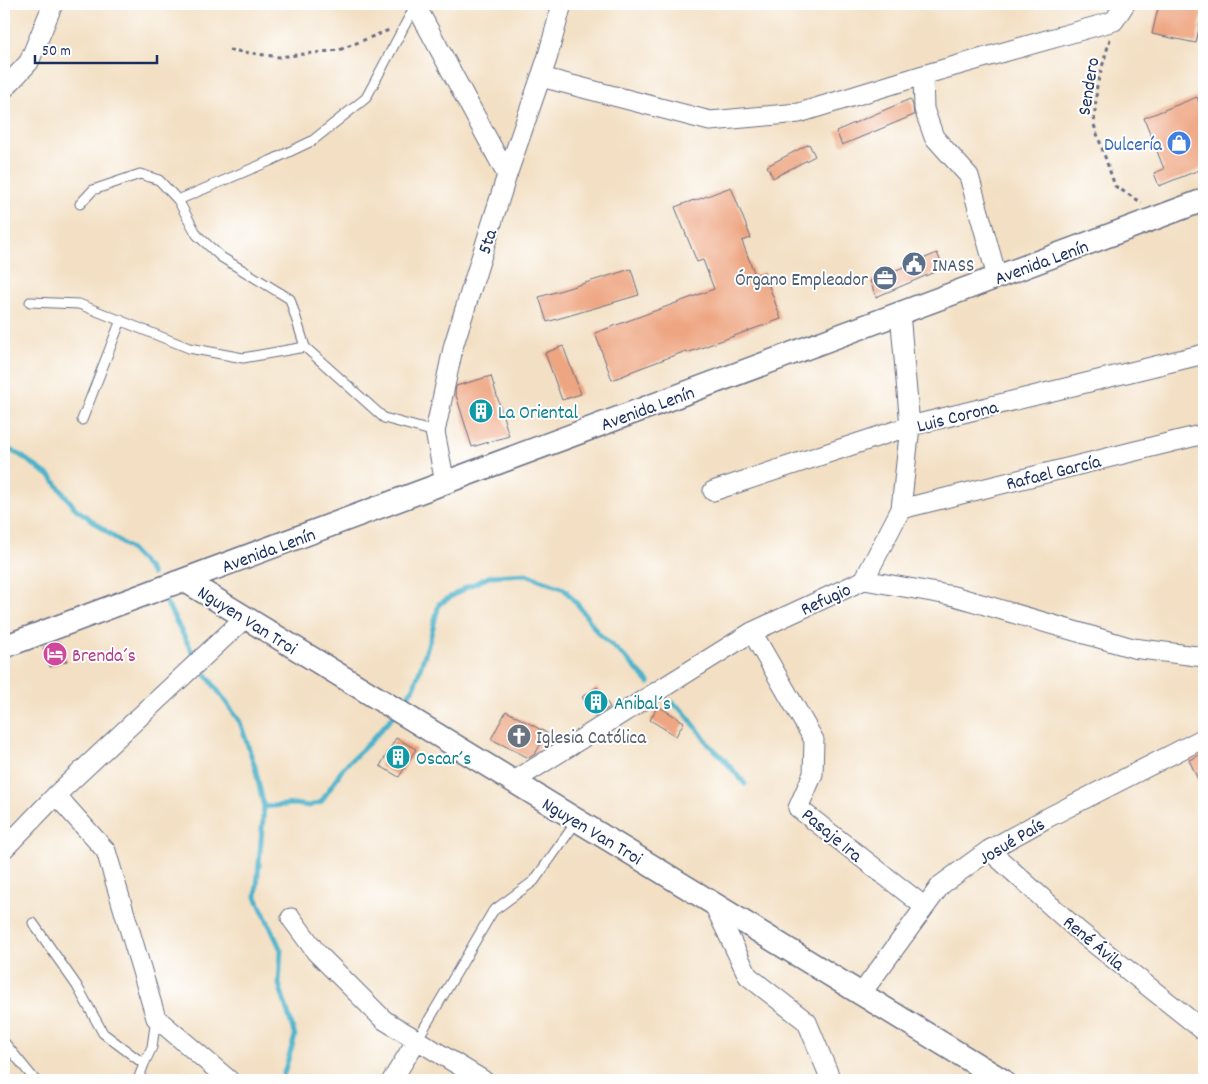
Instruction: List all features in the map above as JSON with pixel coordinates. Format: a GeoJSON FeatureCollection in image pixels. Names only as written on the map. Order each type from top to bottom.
{"type":"FeatureCollection","features":[{"type":"Feature","properties":{"kind":"street"},"geometry":{"type":"LineString","coordinates":[[4,89],[29,62],[53,4]]}},
{"type":"Feature","properties":{"kind":"street","name":"5ta"},"geometry":{"type":"LineString","coordinates":[[445,483],[435,432],[454,344],[547,59],[562,4]]}},
{"type":"Feature","properties":{"kind":"street"},"geometry":{"type":"LineString","coordinates":[[541,77],[710,121],[799,113],[923,75],[1114,21],[1125,4]]}},
{"type":"Feature","properties":{"kind":"street"},"geometry":{"type":"LineString","coordinates":[[415,5],[508,175]]}},
{"type":"Feature","properties":{"kind":"street"},"geometry":{"type":"LineString","coordinates":[[923,75],[924,109],[934,137],[969,176],[998,277]]}},
{"type":"Feature","properties":{"kind":"street","name":"Avenida Lenín"},"geometry":{"type":"LineString","coordinates":[[4,646],[1204,200]]}},
{"type":"Feature","properties":{"kind":"street"},"geometry":{"type":"LineString","coordinates":[[864,580],[901,509],[910,426],[900,313]]}},
{"type":"Feature","properties":{"kind":"street","name":"Luis Corona"},"geometry":{"type":"LineString","coordinates":[[714,491],[910,426],[1204,354]]}},
{"type":"Feature","properties":{"kind":"street","name":"Rafael García"},"geometry":{"type":"LineString","coordinates":[[901,509],[1204,434]]}},
{"type":"Feature","properties":{"kind":"street","name":"Nguyen Van Troi"},"geometry":{"type":"LineString","coordinates":[[184,580],[1002,1080]]}},
{"type":"Feature","properties":{"kind":"street","name":"Refugio"},"geometry":{"type":"LineString","coordinates":[[514,782],[752,632],[864,580],[954,596],[1134,648],[1204,657]]}},
{"type":"Feature","properties":{"kind":"street"},"geometry":{"type":"LineString","coordinates":[[4,849],[56,795],[246,618]]}},
{"type":"Feature","properties":{"kind":"street","name":"Pasaje 1ra"},"geometry":{"type":"LineString","coordinates":[[752,632],[814,740],[813,774],[798,808],[925,907]]}},
{"type":"Feature","properties":{"kind":"street","name":"Josué País"},"geometry":{"type":"LineString","coordinates":[[860,994],[941,886],[989,850],[1047,818],[1204,738]]}},
{"type":"Feature","properties":{"kind":"street"},"geometry":{"type":"LineString","coordinates":[[56,795],[106,851],[156,1018],[229,1080]]}},
{"type":"Feature","properties":{"kind":"street","name":"René Ávila"},"geometry":{"type":"LineString","coordinates":[[989,850],[1080,932],[1204,1031]]}},
{"type":"Feature","properties":{"kind":"street"},"geometry":{"type":"LineString","coordinates":[[713,903],[748,976],[806,1022],[831,1080]]}},
{"type":"Feature","properties":{"kind":"street"},"geometry":{"type":"LineString","coordinates":[[291,918],[316,952],[384,1020],[483,1080]]}},
{"type":"Feature","properties":{"kind":"street"},"geometry":{"type":"LineString","coordinates":[[392,1080],[417,1040]]}},
{"type":"Feature","properties":{"kind":"lane"},"geometry":{"type":"LineString","coordinates":[[178,200],[312,141],[366,98],[415,5]]}},
{"type":"Feature","properties":{"kind":"lane"},"geometry":{"type":"LineString","coordinates":[[80,204],[93,190],[140,174],[159,180],[178,200],[197,235],[221,257],[290,300],[305,347],[384,418],[435,432]]}},
{"type":"Feature","properties":{"kind":"lane"},"geometry":{"type":"LineString","coordinates":[[30,302],[79,304],[189,348],[243,358],[305,347]]}},
{"type":"Feature","properties":{"kind":"lane"},"geometry":{"type":"LineString","coordinates":[[82,420],[121,320]]}},
{"type":"Feature","properties":{"kind":"lane"},"geometry":{"type":"LineString","coordinates":[[417,1040],[493,912],[534,881],[578,820]]}},
{"type":"Feature","properties":{"kind":"lane"},"geometry":{"type":"LineString","coordinates":[[33,923],[77,986],[103,1033],[144,1064]]}},
{"type":"Feature","properties":{"kind":"lane"},"geometry":{"type":"LineString","coordinates":[[138,1080],[152,1047],[156,1018]]}},
{"type":"Feature","properties":{"kind":"lane"},"geometry":{"type":"LineString","coordinates":[[4,1042],[35,1080]]}},
{"type":"Feature","properties":{"kind":"path","name":"Sendero"},"geometry":{"type":"LineString","coordinates":[[1114,21],[1097,85],[1094,125],[1115,186],[1162,216]]}},
{"type":"Feature","properties":{"kind":"path"},"geometry":{"type":"LineString","coordinates":[[229,50],[279,57],[339,50],[406,23]]}},
{"type":"Feature","properties":{"kind":"building"},"geometry":{"type":"Polygon","coordinates":[[[1159,4],[1204,4],[1196,43],[1152,34],[1159,4]]]}},
{"type":"Feature","properties":{"kind":"building","name":"Dulcería"},"geometry":{"type":"Polygon","coordinates":[[[1197,97],[1204,115],[1204,168],[1159,186],[1154,173],[1164,169],[1144,118],[1197,97]]]}},
{"type":"Feature","properties":{"kind":"building"},"geometry":{"type":"Polygon","coordinates":[[[910,99],[914,115],[842,145],[836,131],[910,99]]]}},
{"type":"Feature","properties":{"kind":"building"},"geometry":{"type":"Polygon","coordinates":[[[809,144],[815,156],[773,178],[767,166],[809,144]]]}},
{"type":"Feature","properties":{"kind":"building"},"geometry":{"type":"Polygon","coordinates":[[[731,187],[751,238],[742,241],[755,275],[764,272],[781,319],[687,353],[686,351],[612,380],[595,333],[714,289],[703,260],[697,262],[675,207],[731,187]]]}},
{"type":"Feature","properties":{"kind":"building"},"geometry":{"type":"Polygon","coordinates":[[[937,253],[944,268],[876,297],[870,281],[937,253]]]}},
{"type":"Feature","properties":{"kind":"building"},"geometry":{"type":"Polygon","coordinates":[[[631,269],[639,295],[547,322],[539,297],[631,269]]]}},
{"type":"Feature","properties":{"kind":"building"},"geometry":{"type":"Polygon","coordinates":[[[563,346],[581,394],[562,400],[545,353],[563,346]]]}},
{"type":"Feature","properties":{"kind":"building","name":"La Oriental"},"geometry":{"type":"Polygon","coordinates":[[[491,376],[509,436],[472,447],[455,392],[456,386],[491,376]]]}},
{"type":"Feature","properties":{"kind":"building","name":"Brenda´s"},"geometry":{"type":"Polygon","coordinates":[[[60,642],[67,661],[50,667],[43,648],[60,642]]]}},
{"type":"Feature","properties":{"kind":"building","name":"Anibal´s"},"geometry":{"type":"Polygon","coordinates":[[[597,687],[610,707],[595,717],[582,697],[597,687]]]}},
{"type":"Feature","properties":{"kind":"building"},"geometry":{"type":"Polygon","coordinates":[[[658,706],[684,722],[676,736],[650,720],[658,706]]]}},
{"type":"Feature","properties":{"kind":"building","name":"Iglesia Católica"},"geometry":{"type":"Polygon","coordinates":[[[506,711],[547,733],[535,754],[529,758],[491,739],[506,711]]]}},
{"type":"Feature","properties":{"kind":"building","name":"Oscar´s"},"geometry":{"type":"Polygon","coordinates":[[[396,738],[416,749],[399,777],[380,766],[396,738]]]}},
{"type":"Feature","properties":{"kind":"building"},"geometry":{"type":"Polygon","coordinates":[[[1204,753],[1204,792],[1189,760],[1204,753]]]}},
{"type":"Feature","properties":{"kind":"waterway"},"geometry":{"type":"LineString","coordinates":[[4,447],[20,455],[51,477],[75,508],[130,549],[152,574]]}},
{"type":"Feature","properties":{"kind":"waterway"},"geometry":{"type":"LineString","coordinates":[[400,706],[414,687],[439,604],[467,587],[491,576],[526,574],[564,589],[598,633],[628,660],[649,683]]}},
{"type":"Feature","properties":{"kind":"waterway"},"geometry":{"type":"LineString","coordinates":[[165,600],[198,663],[240,722],[255,767],[264,807]]}},
{"type":"Feature","properties":{"kind":"waterway"},"geometry":{"type":"LineString","coordinates":[[672,702],[684,712],[709,745],[745,784]]}},
{"type":"Feature","properties":{"kind":"waterway"},"geometry":{"type":"LineString","coordinates":[[282,1080],[295,1036],[279,984],[281,950],[256,897],[264,807],[294,804],[309,806],[321,802],[344,767],[394,715]]}},
{"type":"Feature","properties":{"kind":"place","name":"Dulcería"},"geometry":{"type":"Point","coordinates":[1179,143]}},
{"type":"Feature","properties":{"kind":"place","name":"INASS"},"geometry":{"type":"Point","coordinates":[914,264]}},
{"type":"Feature","properties":{"kind":"place","name":"Órgano Empleador"},"geometry":{"type":"Point","coordinates":[885,278]}},
{"type":"Feature","properties":{"kind":"place","name":"La Oriental"},"geometry":{"type":"Point","coordinates":[481,411]}},
{"type":"Feature","properties":{"kind":"place","name":"Brenda´s"},"geometry":{"type":"Point","coordinates":[55,654]}},
{"type":"Feature","properties":{"kind":"place","name":"Anibal´s"},"geometry":{"type":"Point","coordinates":[596,702]}},
{"type":"Feature","properties":{"kind":"place","name":"Iglesia Católica"},"geometry":{"type":"Point","coordinates":[519,736]}},
{"type":"Feature","properties":{"kind":"place","name":"Oscar´s"},"geometry":{"type":"Point","coordinates":[398,757]}}]}
